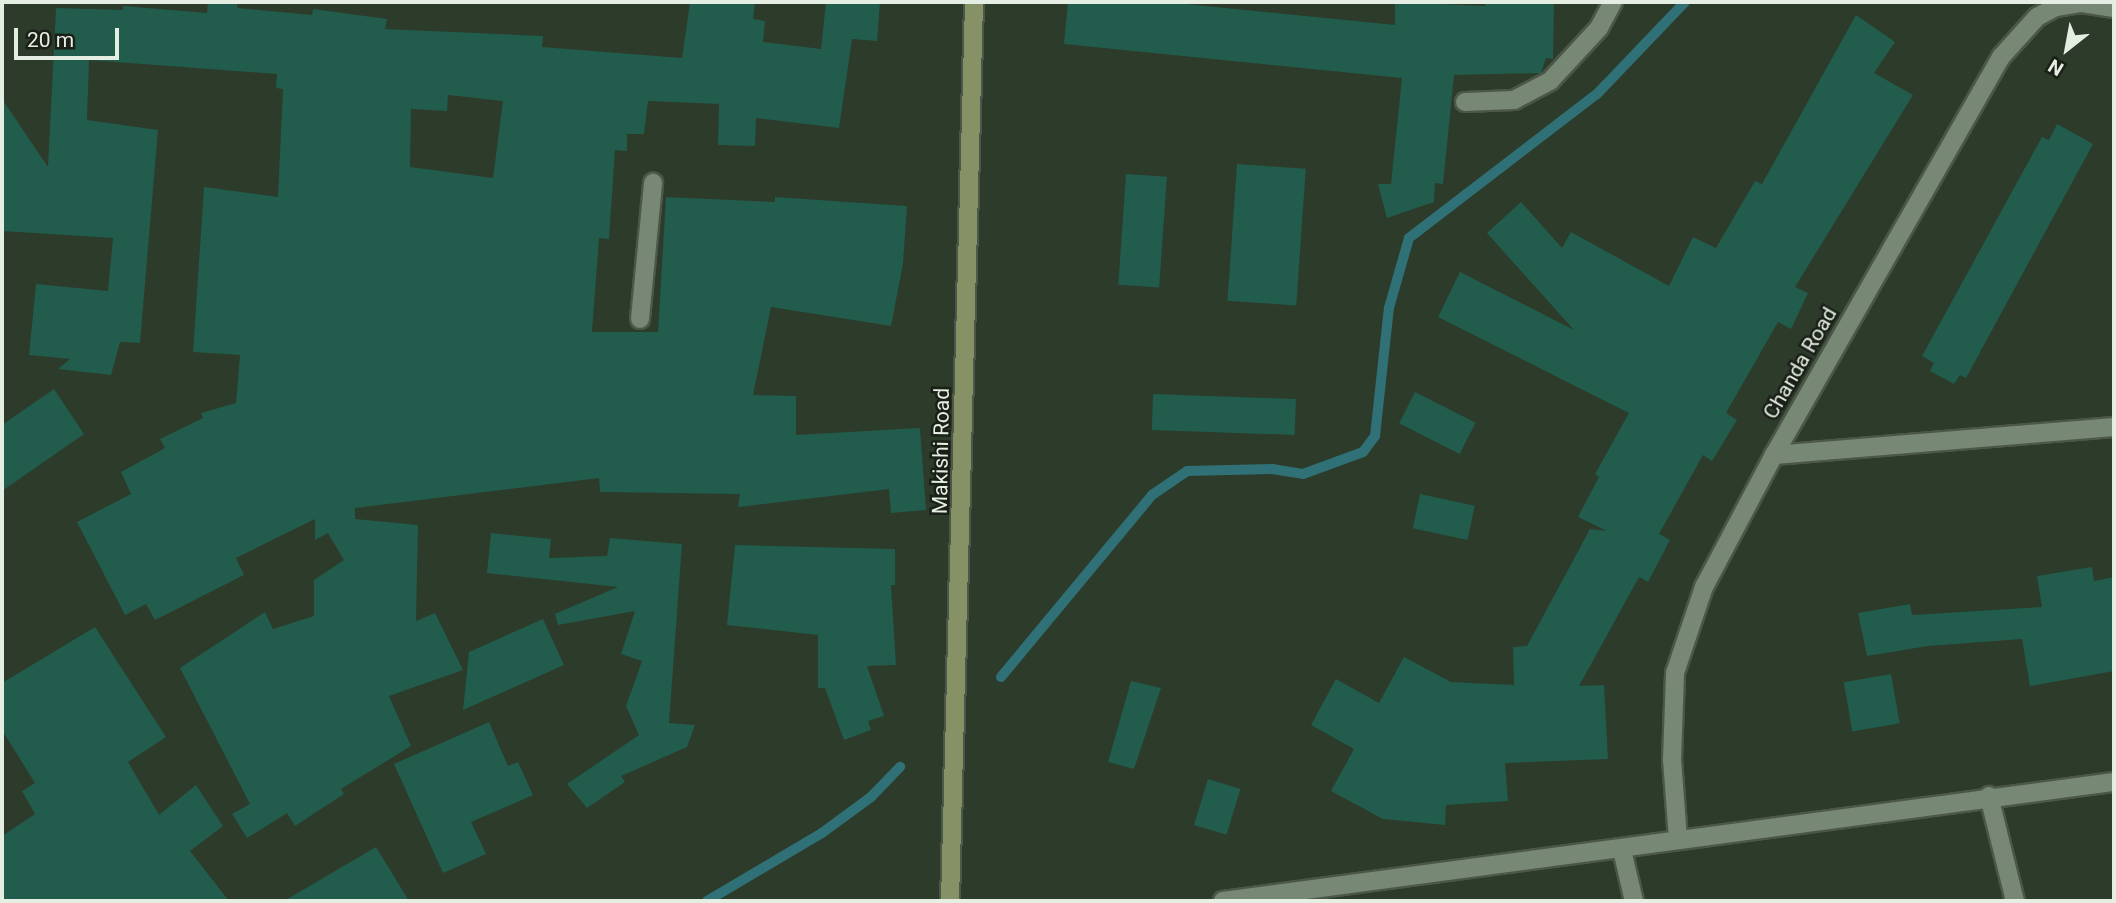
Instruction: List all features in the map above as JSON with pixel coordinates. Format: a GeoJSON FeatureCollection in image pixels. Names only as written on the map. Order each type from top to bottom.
{"type":"FeatureCollection","features":[{"type":"Feature","properties":{"kind":"main road","name":"Makishi Road"},"geometry":{"type":"LineString","coordinates":[[950,901],[974,2]]}},
{"type":"Feature","properties":{"kind":"street"},"geometry":{"type":"LineString","coordinates":[[1465,102],[1514,100],[1550,81],[1599,28],[1613,2]]}},
{"type":"Feature","properties":{"kind":"street","name":"Chanda Road"},"geometry":{"type":"LineString","coordinates":[[1678,839],[1672,760],[1675,673],[1704,587],[1774,455],[2001,57],[2037,17],[2056,7],[2082,3],[2114,8]]}},
{"type":"Feature","properties":{"kind":"street"},"geometry":{"type":"LineString","coordinates":[[639,319],[653,183]]}},
{"type":"Feature","properties":{"kind":"street"},"geometry":{"type":"LineString","coordinates":[[1774,455],[2114,428]]}},
{"type":"Feature","properties":{"kind":"street"},"geometry":{"type":"LineString","coordinates":[[1223,901],[1622,849],[1989,796],[2114,782]]}},
{"type":"Feature","properties":{"kind":"street"},"geometry":{"type":"LineString","coordinates":[[1989,796],[2015,901]]}},
{"type":"Feature","properties":{"kind":"street"},"geometry":{"type":"LineString","coordinates":[[1622,849],[1634,901]]}},
{"type":"Feature","properties":{"kind":"building"},"geometry":{"type":"Polygon","coordinates":[[[208,2],[238,2],[237,8],[312,15],[313,9],[387,19],[385,29],[543,36],[542,47],[682,58],[690,2],[755,2],[753,19],[765,21],[763,42],[821,49],[826,2],[880,2],[877,41],[852,39],[839,128],[756,118],[755,146],[718,145],[719,104],[648,101],[644,134],[627,134],[627,151],[615,150],[609,239],[599,238],[592,332],[658,332],[666,197],[775,202],[775,197],[907,206],[903,264],[891,326],[771,307],[753,395],[796,396],[796,435],[920,428],[926,510],[891,513],[889,489],[738,507],[740,494],[600,492],[599,478],[355,508],[355,519],[418,525],[416,621],[435,613],[463,670],[389,696],[411,746],[341,789],[344,794],[295,826],[287,813],[247,838],[232,814],[250,804],[180,668],[265,612],[273,629],[314,616],[314,580],[344,560],[328,533],[315,540],[315,519],[236,558],[244,575],[155,620],[146,604],[125,615],[77,522],[131,494],[121,472],[165,448],[160,439],[203,418],[201,413],[236,403],[240,355],[193,352],[204,187],[278,197],[283,89],[276,88],[277,74],[89,60],[87,120],[158,130],[140,343],[120,342],[111,375],[58,369],[70,359],[29,355],[36,284],[108,291],[113,238],[2,231],[2,99],[48,167],[56,8],[123,10],[123,6],[207,13],[208,2]],[[448,95],[447,111],[411,109],[410,167],[493,178],[503,101],[448,95]]]}},
{"type":"Feature","properties":{"kind":"building"},"geometry":{"type":"Polygon","coordinates":[[[1068,2],[1166,2],[1395,25],[1395,2],[1485,6],[1486,2],[1554,2],[1553,59],[1546,58],[1541,73],[1454,75],[1443,184],[1435,183],[1434,202],[1387,218],[1378,184],[1391,184],[1402,78],[1064,44],[1068,2]]]}},
{"type":"Feature","properties":{"kind":"building"},"geometry":{"type":"Polygon","coordinates":[[[1856,15],[1895,42],[1874,73],[1913,95],[1795,287],[1808,293],[1791,329],[1778,322],[1726,413],[1737,420],[1712,461],[1703,455],[1659,534],[1670,540],[1648,582],[1639,577],[1579,686],[1604,685],[1608,759],[1505,763],[1508,801],[1446,805],[1445,825],[1383,819],[1331,791],[1354,749],[1311,725],[1336,679],[1379,703],[1404,657],[1451,682],[1514,685],[1513,647],[1527,646],[1590,529],[1607,531],[1578,517],[1599,477],[1595,474],[1629,413],[1438,317],[1460,272],[1574,330],[1487,233],[1521,202],[1562,248],[1571,232],[1669,286],[1693,237],[1716,248],[1755,181],[1762,184],[1856,15]]]}},
{"type":"Feature","properties":{"kind":"building"},"geometry":{"type":"Polygon","coordinates":[[[2057,124],[2093,144],[1966,378],[1960,375],[1954,384],[1930,371],[1934,363],[1922,356],[2042,137],[2049,140],[2057,124]]]}},
{"type":"Feature","properties":{"kind":"building"},"geometry":{"type":"Polygon","coordinates":[[[1237,164],[1306,169],[1296,305],[1227,301],[1237,164]]]}},
{"type":"Feature","properties":{"kind":"building"},"geometry":{"type":"Polygon","coordinates":[[[1126,174],[1167,177],[1159,288],[1118,285],[1126,174]]]}},
{"type":"Feature","properties":{"kind":"building"},"geometry":{"type":"Polygon","coordinates":[[[54,389],[84,434],[2,491],[2,425],[54,389]]]}},
{"type":"Feature","properties":{"kind":"building"},"geometry":{"type":"Polygon","coordinates":[[[1415,392],[1476,423],[1460,454],[1399,423],[1415,392]]]}},
{"type":"Feature","properties":{"kind":"building"},"geometry":{"type":"Polygon","coordinates":[[[1153,394],[1296,399],[1295,435],[1152,430],[1153,394]]]}},
{"type":"Feature","properties":{"kind":"building"},"geometry":{"type":"Polygon","coordinates":[[[1420,494],[1475,506],[1467,540],[1413,528],[1420,494]]]}},
{"type":"Feature","properties":{"kind":"building"},"geometry":{"type":"Polygon","coordinates":[[[491,533],[551,539],[549,558],[607,556],[610,538],[682,544],[669,723],[695,725],[687,747],[621,776],[625,782],[587,808],[567,784],[639,735],[626,706],[642,661],[621,654],[635,611],[558,625],[555,614],[618,587],[487,573],[491,533]]]}},
{"type":"Feature","properties":{"kind":"building"},"geometry":{"type":"Polygon","coordinates":[[[735,545],[895,549],[895,585],[891,585],[896,665],[867,666],[884,716],[868,721],[871,730],[844,740],[825,688],[818,688],[818,635],[727,625],[735,545]]]}},
{"type":"Feature","properties":{"kind":"building"},"geometry":{"type":"Polygon","coordinates":[[[2092,567],[2094,581],[2114,577],[2114,671],[2030,686],[2022,639],[1928,646],[1867,656],[1858,613],[1910,604],[1912,615],[2042,607],[2037,576],[2092,567]]]}},
{"type":"Feature","properties":{"kind":"building"},"geometry":{"type":"Polygon","coordinates":[[[543,619],[564,665],[463,710],[469,652],[543,619]]]}},
{"type":"Feature","properties":{"kind":"building"},"geometry":{"type":"Polygon","coordinates":[[[95,627],[166,737],[128,762],[159,815],[196,785],[223,826],[190,851],[229,901],[2,901],[2,836],[35,814],[22,791],[35,783],[2,730],[2,683],[95,627]]]}},
{"type":"Feature","properties":{"kind":"building"},"geometry":{"type":"Polygon","coordinates":[[[1891,674],[1900,723],[1852,732],[1844,682],[1891,674]]]}},
{"type":"Feature","properties":{"kind":"building"},"geometry":{"type":"Polygon","coordinates":[[[1131,681],[1161,688],[1134,769],[1108,762],[1131,681]]]}},
{"type":"Feature","properties":{"kind":"building"},"geometry":{"type":"Polygon","coordinates":[[[489,722],[508,766],[518,762],[533,795],[471,822],[486,854],[443,873],[394,764],[489,722]]]}},
{"type":"Feature","properties":{"kind":"building"},"geometry":{"type":"Polygon","coordinates":[[[1208,779],[1241,789],[1226,835],[1194,825],[1208,779]]]}},
{"type":"Feature","properties":{"kind":"building"},"geometry":{"type":"Polygon","coordinates":[[[376,847],[409,901],[284,901],[376,847]]]}},
{"type":"Feature","properties":{"kind":"waterway"},"geometry":{"type":"LineString","coordinates":[[1001,677],[1152,495],[1187,471],[1272,469],[1303,474],[1363,452],[1375,436],[1389,308],[1409,238],[1597,94],[1685,2]]}},
{"type":"Feature","properties":{"kind":"waterway"},"geometry":{"type":"LineString","coordinates":[[707,901],[822,833],[871,797],[900,767]]}}]}
